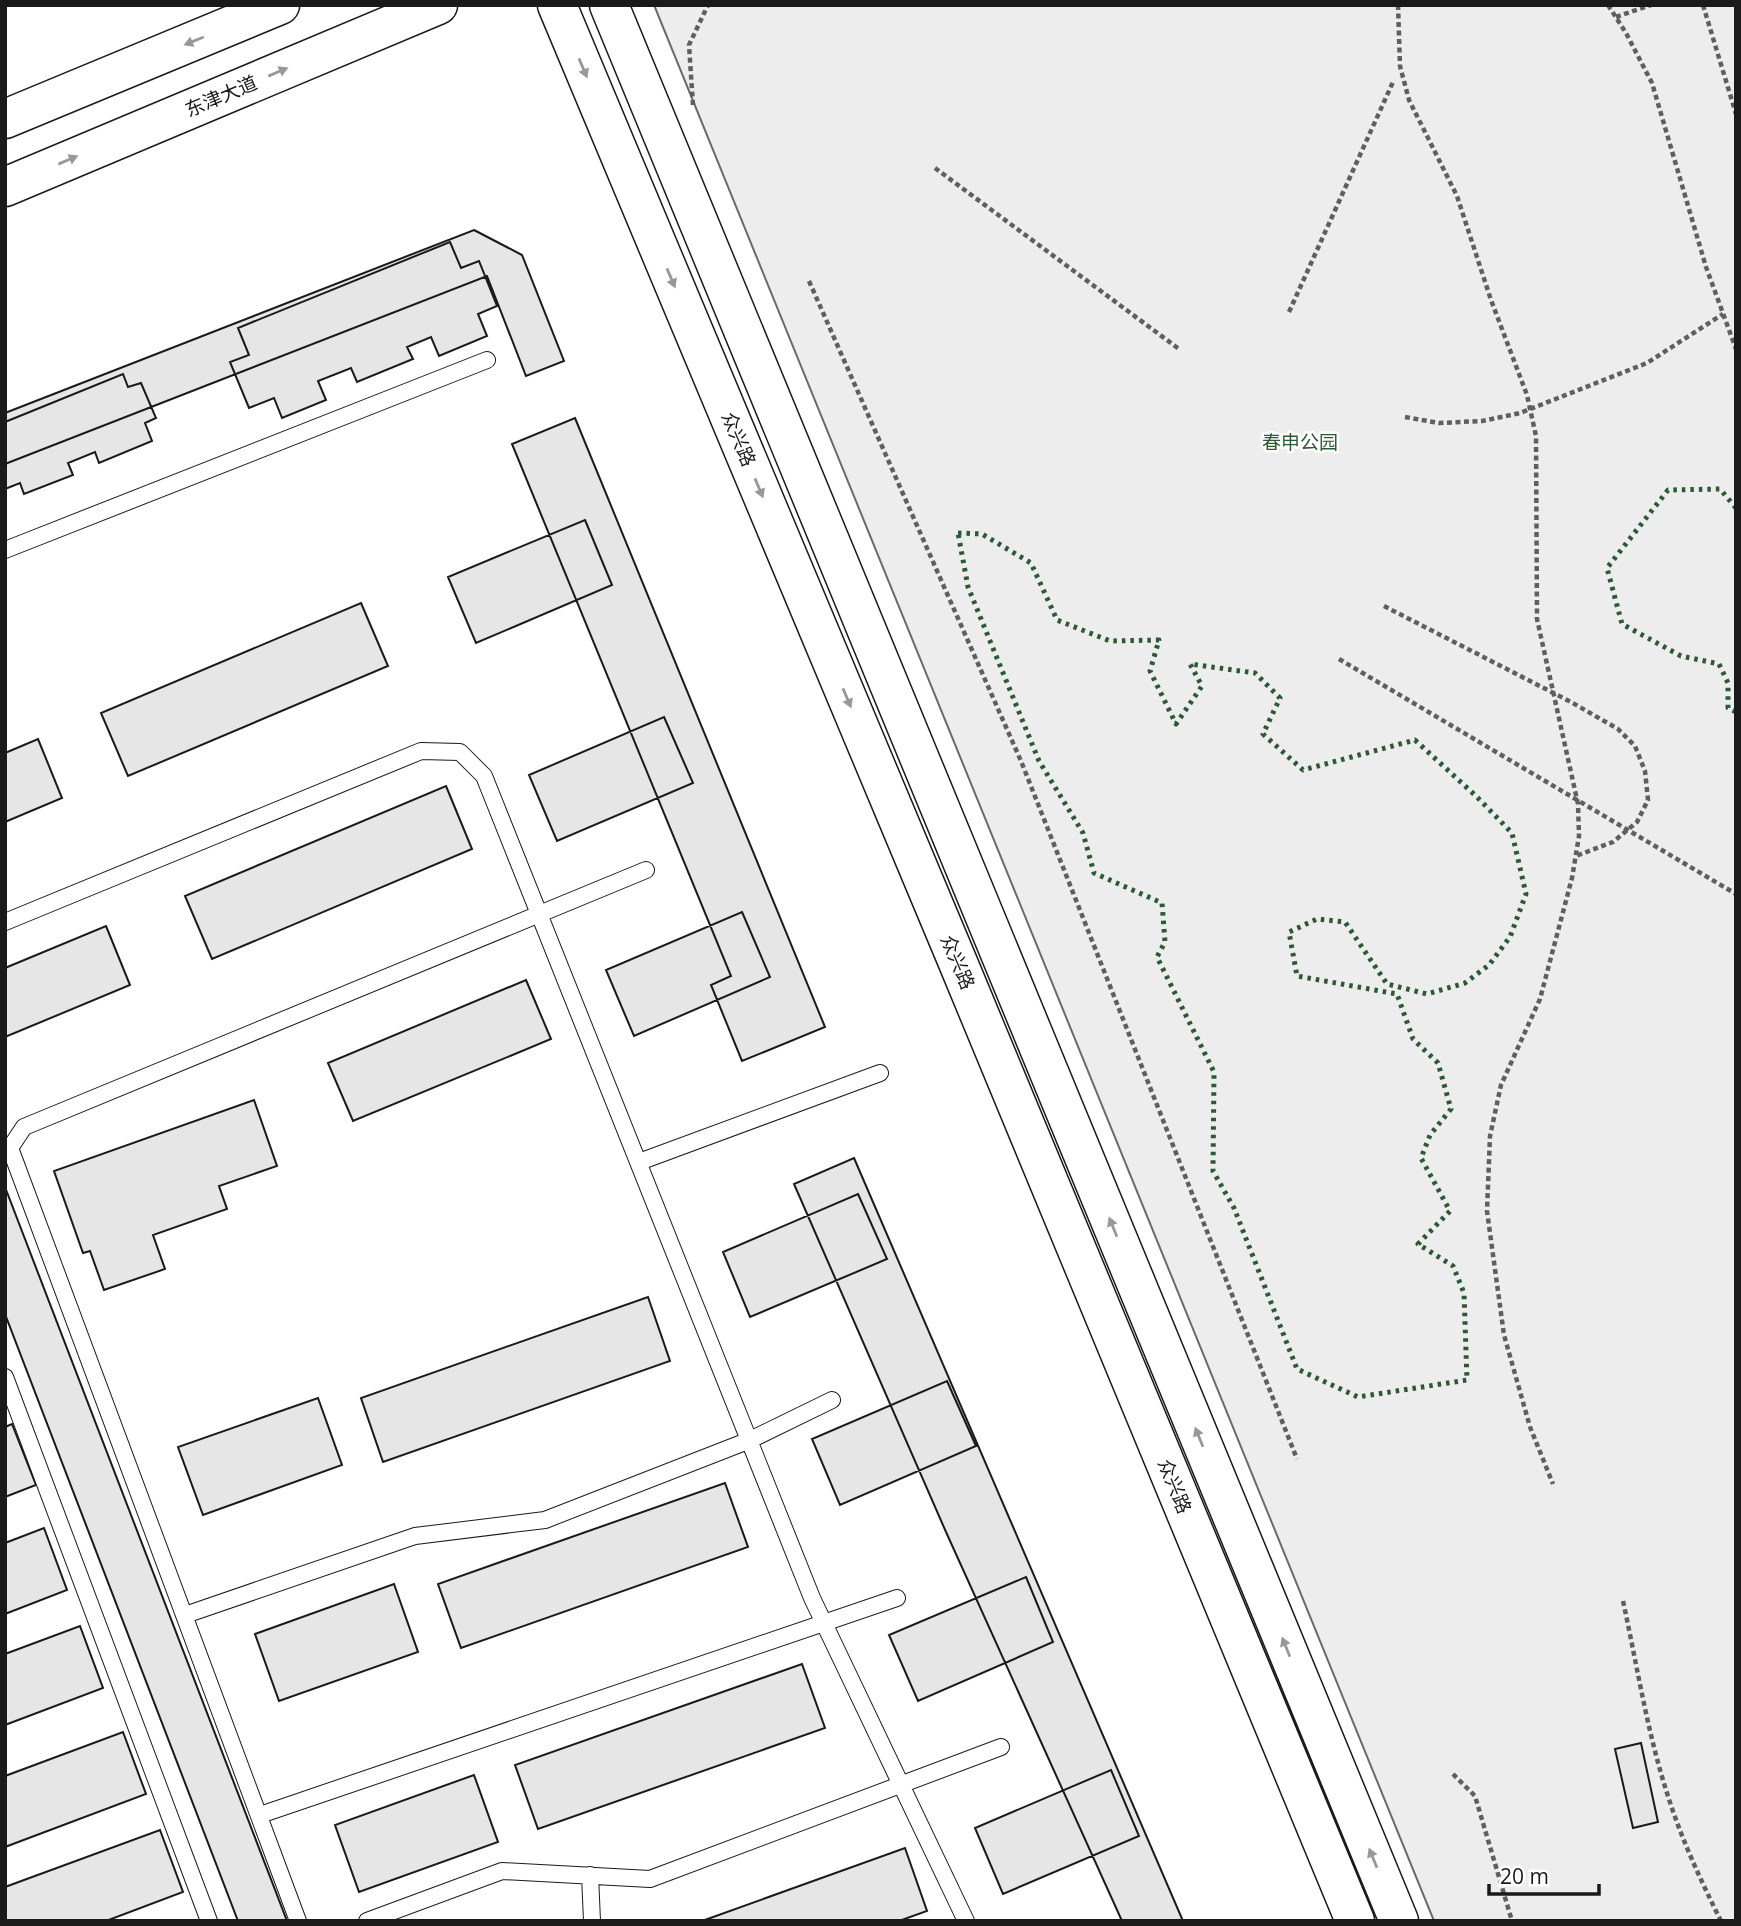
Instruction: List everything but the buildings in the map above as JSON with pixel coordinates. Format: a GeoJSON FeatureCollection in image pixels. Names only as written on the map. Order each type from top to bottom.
{"type":"FeatureCollection","features":[{"type":"Feature","properties":{"kind":"street"},"geometry":{"type":"LineString","coordinates":[[5,119],[280,5]]}},
{"type":"Feature","properties":{"kind":"street","name":"东津大道"},"geometry":{"type":"LineString","coordinates":[[5,187],[438,5]]}},
{"type":"Feature","properties":{"kind":"street","name":"众兴路"},"geometry":{"type":"LineString","coordinates":[[557,5],[1355,1921]]}},
{"type":"Feature","properties":{"kind":"street"},"geometry":{"type":"LineString","coordinates":[[609,5],[1399,1921]]}},
{"type":"Feature","properties":{"kind":"lane"},"geometry":{"type":"LineString","coordinates":[[5,550],[487,360]]}},
{"type":"Feature","properties":{"kind":"lane"},"geometry":{"type":"LineString","coordinates":[[5,922],[421,751],[460,752],[484,776],[812,1598],[966,1921]]}},
{"type":"Feature","properties":{"kind":"lane"},"geometry":{"type":"LineString","coordinates":[[298,1921],[10,1148],[24,1128],[646,870]]}},
{"type":"Feature","properties":{"kind":"lane"},"geometry":{"type":"LineString","coordinates":[[639,1162],[880,1073]]}},
{"type":"Feature","properties":{"kind":"lane"},"geometry":{"type":"LineString","coordinates":[[5,1377],[209,1921]]}},
{"type":"Feature","properties":{"kind":"lane"},"geometry":{"type":"LineString","coordinates":[[185,1615],[415,1536],[545,1520],[750,1440],[832,1400]]}},
{"type":"Feature","properties":{"kind":"lane"},"geometry":{"type":"LineString","coordinates":[[260,1815],[897,1598]]}},
{"type":"Feature","properties":{"kind":"lane"},"geometry":{"type":"LineString","coordinates":[[366,1921],[502,1871],[650,1879],[1001,1746]]}},
{"type":"Feature","properties":{"kind":"lane"},"geometry":{"type":"LineString","coordinates":[[590,1875],[592,1921]]}},
{"type":"Feature","properties":{"kind":"path"},"geometry":{"type":"LineString","coordinates":[[1398,5],[1399,66],[1409,100],[1457,196],[1491,300],[1527,395],[1536,436],[1538,619],[1578,804],[1576,856],[1539,999],[1501,1085],[1490,1136],[1487,1211],[1504,1335],[1530,1427],[1553,1484]]}},
{"type":"Feature","properties":{"kind":"path"},"geometry":{"type":"LineString","coordinates":[[1608,5],[1652,83],[1706,267],[1736,349]]}},
{"type":"Feature","properties":{"kind":"path"},"geometry":{"type":"LineString","coordinates":[[1616,18],[1651,5]]}},
{"type":"Feature","properties":{"kind":"path"},"geometry":{"type":"LineString","coordinates":[[1703,5],[1736,114]]}},
{"type":"Feature","properties":{"kind":"path"},"geometry":{"type":"LineString","coordinates":[[1289,312],[1393,82]]}},
{"type":"Feature","properties":{"kind":"path"},"geometry":{"type":"LineString","coordinates":[[935,168],[1179,349]]}},
{"type":"Feature","properties":{"kind":"path"},"geometry":{"type":"LineString","coordinates":[[809,281],[1021,761],[1297,1459]]}},
{"type":"Feature","properties":{"kind":"path"},"geometry":{"type":"LineString","coordinates":[[1405,417],[1439,423],[1482,421],[1521,413],[1647,363],[1723,313]]}},
{"type":"Feature","properties":{"kind":"path"},"geometry":{"type":"LineString","coordinates":[[1384,606],[1571,702],[1618,729],[1635,746],[1645,771],[1648,800],[1637,822],[1613,842],[1576,856]]}},
{"type":"Feature","properties":{"kind":"path"},"geometry":{"type":"LineString","coordinates":[[1339,659],[1736,894]]}},
{"type":"Feature","properties":{"kind":"path"},"geometry":{"type":"LineString","coordinates":[[1623,1601],[1667,1793],[1693,1866],[1721,1921]]}},
{"type":"Feature","properties":{"kind":"path"},"geometry":{"type":"LineString","coordinates":[[1453,1774],[1475,1796],[1512,1921]]}},
{"type":"Feature","properties":{"kind":"shaded area","name":"春申公园"},"geometry":{"type":"Polygon","coordinates":[[[654,5],[1736,5],[1736,1921],[1434,1921],[654,5]]]}},
{"type":"Feature","properties":{"kind":"hedge"},"geometry":{"type":"LineString","coordinates":[[1736,508],[1720,489],[1668,490],[1607,568],[1622,624],[1681,656],[1719,664],[1728,683],[1728,708],[1736,712]]}},
{"type":"Feature","properties":{"kind":"hedge"},"geometry":{"type":"LineString","coordinates":[[958,533],[982,534],[1031,563],[1057,620],[1110,641],[1159,640],[1150,671],[1176,724],[1202,686],[1190,664],[1255,673],[1280,698],[1263,734],[1303,770],[1415,740],[1512,833],[1526,894],[1510,937],[1489,965],[1465,983],[1427,994],[1387,984],[1345,922],[1317,919],[1289,932],[1297,976],[1397,994],[1413,1039],[1438,1063],[1451,1109],[1430,1135],[1421,1158],[1450,1211],[1418,1244],[1453,1266],[1464,1293],[1467,1380],[1358,1397],[1297,1369],[1234,1208],[1213,1171],[1214,1072],[1157,957],[1165,942],[1162,903],[1094,873],[1083,833],[1039,761],[968,587],[958,533]]}}]}
